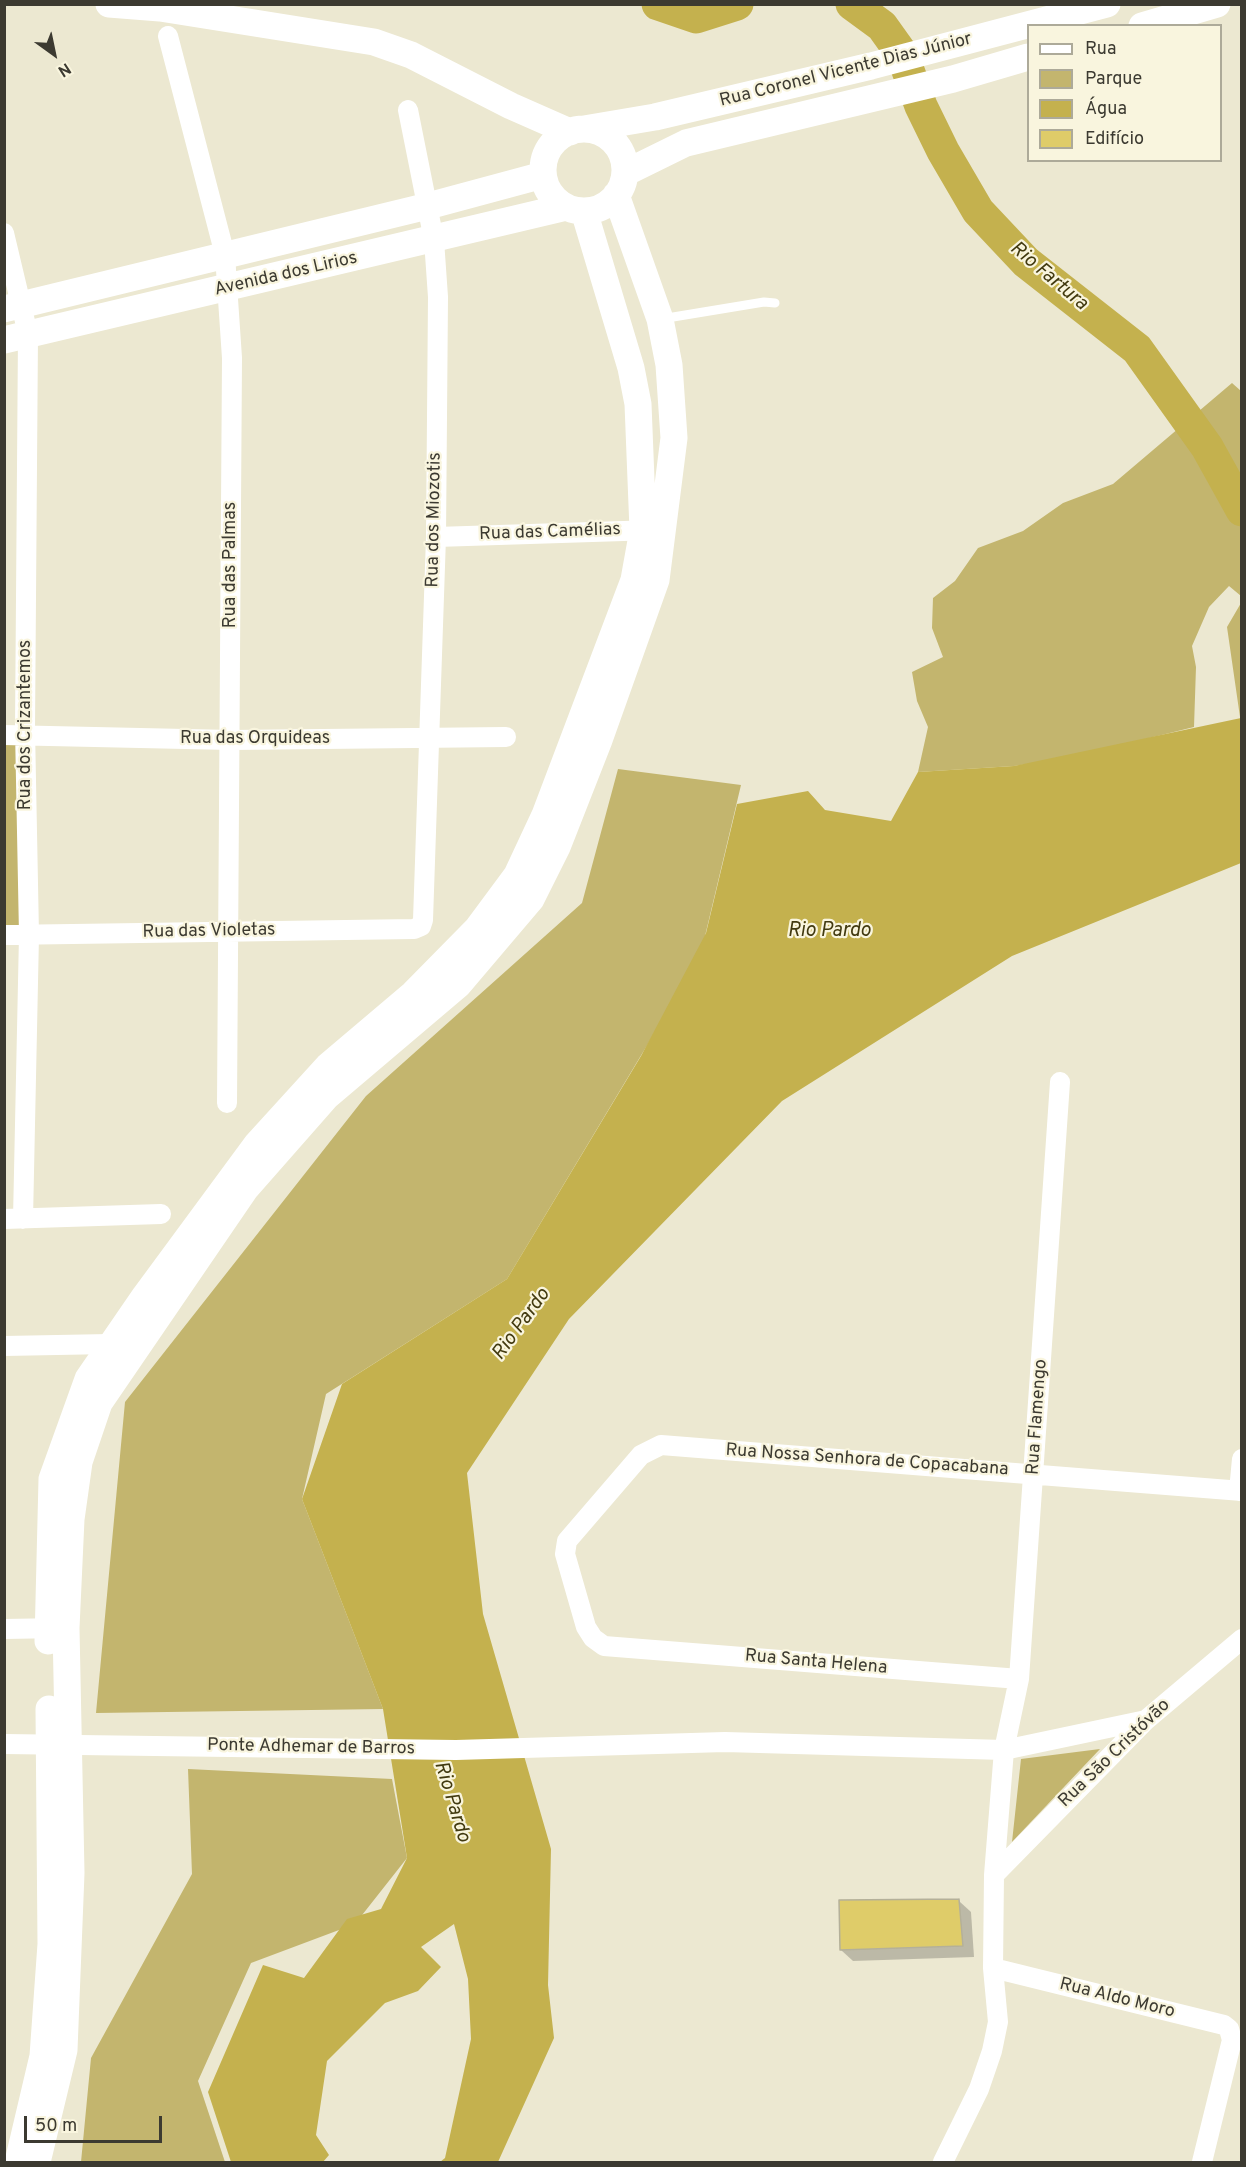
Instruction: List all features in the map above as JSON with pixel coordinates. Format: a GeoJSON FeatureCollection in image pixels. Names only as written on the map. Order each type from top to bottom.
{"type":"FeatureCollection","features":[{"type":"Feature","properties":{"kind":"main road"},"geometry":{"type":"LineString","coordinates":[[37,2163],[64,2050],[71,1873],[57,1628],[52,1479],[88,1379],[110,1344],[257,1144],[328,1066],[412,994],[477,929],[517,875],[545,815],[654,530],[674,438],[669,365],[660,319],[620,184],[621,151],[614,142],[595,130],[577,130],[511,106],[411,55],[374,42],[160,8],[109,4]]}},
{"type":"Feature","properties":{"kind":"main road"},"geometry":{"type":"LineString","coordinates":[[1149,24],[1217,4]]}},
{"type":"Feature","properties":{"kind":"main road","name":"Rua Coronel Vicente Dias Júnior"},"geometry":{"type":"LineString","coordinates":[[577,130],[656,117],[872,66],[941,48],[1053,12],[1106,5]]}},
{"type":"Feature","properties":{"kind":"main road","name":"Rua Coronel Vicente Dias Júnior"},"geometry":{"type":"LineString","coordinates":[[620,184],[686,143],[953,79],[1027,58]]}},
{"type":"Feature","properties":{"kind":"main road"},"geometry":{"type":"LineString","coordinates":[[511,106],[546,162]]}},
{"type":"Feature","properties":{"kind":"main road"},"geometry":{"type":"LineString","coordinates":[[577,130],[558,139],[546,162],[547,188],[555,199],[575,209],[607,204],[620,184]]}},
{"type":"Feature","properties":{"kind":"main road","name":"Avenida dos Lirios"},"geometry":{"type":"LineString","coordinates":[[13,307],[428,206],[546,162]]}},
{"type":"Feature","properties":{"kind":"main road"},"geometry":{"type":"LineString","coordinates":[[18,2163],[43,2056],[51,1944],[57,1628],[79,1462],[99,1404],[246,1188],[290,1134],[326,1097],[458,985],[531,899],[557,846],[600,740],[656,580],[654,530],[634,386],[575,209]]}},
{"type":"Feature","properties":{"kind":"main road","name":"Avenida dos Lirios"},"geometry":{"type":"LineString","coordinates":[[16,337],[575,209]]}},
{"type":"Feature","properties":{"kind":"street","name":"Rua das Palmas"},"geometry":{"type":"LineString","coordinates":[[168,36],[225,255],[232,358],[227,1103]]}},
{"type":"Feature","properties":{"kind":"street","name":"Rua dos Miozotis"},"geometry":{"type":"LineString","coordinates":[[408,110],[435,240],[438,297],[436,537],[423,921],[414,929]]}},
{"type":"Feature","properties":{"kind":"street","name":"Rua dos Crizantemos"},"geometry":{"type":"LineString","coordinates":[[4,233],[16,337],[28,934],[14,1219]]}},
{"type":"Feature","properties":{"kind":"street","name":"Rua das Camélias"},"geometry":{"type":"LineString","coordinates":[[436,537],[654,530]]}},
{"type":"Feature","properties":{"kind":"street","name":"Rua das Orquideas"},"geometry":{"type":"LineString","coordinates":[[4,735],[231,740],[506,737]]}},
{"type":"Feature","properties":{"kind":"street","name":"Rua das Violetas"},"geometry":{"type":"LineString","coordinates":[[4,935],[414,929]]}},
{"type":"Feature","properties":{"kind":"street","name":"Rua Flamengo"},"geometry":{"type":"LineString","coordinates":[[943,2163],[979,2089],[992,2051],[998,2022],[993,1968],[994,1875],[1004,1750],[1019,1679],[1060,1082]]}},
{"type":"Feature","properties":{"kind":"street"},"geometry":{"type":"LineString","coordinates":[[14,1219],[161,1214]]}},
{"type":"Feature","properties":{"kind":"street"},"geometry":{"type":"LineString","coordinates":[[4,1346],[110,1344]]}},
{"type":"Feature","properties":{"kind":"street","name":"Rua Nossa Senhora de Copacabana"},"geometry":{"type":"LineString","coordinates":[[613,1647],[596,1641],[587,1631],[566,1558],[566,1545],[571,1533],[641,1455],[656,1446],[1240,1491]]}},
{"type":"Feature","properties":{"kind":"street"},"geometry":{"type":"LineString","coordinates":[[1240,1491],[1242,1459]]}},
{"type":"Feature","properties":{"kind":"street"},"geometry":{"type":"LineString","coordinates":[[4,1629],[57,1628]]}},
{"type":"Feature","properties":{"kind":"street","name":"Rua São Cristóvão"},"geometry":{"type":"LineString","coordinates":[[994,1875],[1146,1720],[1242,1639]]}},
{"type":"Feature","properties":{"kind":"street","name":"Rua Santa Helena"},"geometry":{"type":"LineString","coordinates":[[613,1647],[1019,1679]]}},
{"type":"Feature","properties":{"kind":"street","name":"Ponte Adhemar de Barros"},"geometry":{"type":"LineString","coordinates":[[4,1744],[456,1750],[725,1742],[1004,1750],[1146,1720]]}},
{"type":"Feature","properties":{"kind":"street","name":"Rua Aldo Moro"},"geometry":{"type":"LineString","coordinates":[[993,1968],[1224,2025],[1231,2033],[1232,2040],[1202,2163]]}},
{"type":"Feature","properties":{"kind":"lane"},"geometry":{"type":"LineString","coordinates":[[660,319],[764,302],[775,303]]}},
{"type":"Feature","properties":{"kind":"green space"},"geometry":{"type":"Polygon","coordinates":[[[1232,383],[1241,391],[1241,596],[1229,586],[1209,607],[1192,646],[1196,667],[1194,727],[1068,758],[1014,766],[918,772],[928,727],[917,701],[912,672],[943,657],[932,628],[933,598],[955,581],[978,548],[1023,531],[1063,503],[1113,484],[1232,383]]]}},
{"type":"Feature","properties":{"kind":"green space"},"geometry":{"type":"Polygon","coordinates":[[[1241,603],[1242,717],[1240,717],[1227,627],[1241,603]]]}},
{"type":"Feature","properties":{"kind":"green space"},"geometry":{"type":"Polygon","coordinates":[[[25,729],[29,935],[5,935],[4,730],[25,729]]]}},
{"type":"Feature","properties":{"kind":"green space"},"geometry":{"type":"Polygon","coordinates":[[[618,769],[741,785],[700,957],[507,1279],[326,1394],[302,1499],[383,1709],[96,1713],[125,1402],[366,1096],[582,903],[618,769]]]}},
{"type":"Feature","properties":{"kind":"green space"},"geometry":{"type":"Polygon","coordinates":[[[1100,1749],[1012,1842],[1021,1759],[1100,1749]]]}},
{"type":"Feature","properties":{"kind":"green space"},"geometry":{"type":"Polygon","coordinates":[[[188,1769],[392,1779],[407,1858],[355,1924],[251,1963],[198,2081],[225,2162],[81,2162],[91,2058],[192,1874],[188,1769]]]}},
{"type":"Feature","properties":{"kind":"water","name":"Rio Pardo"},"geometry":{"type":"Polygon","coordinates":[[[1241,718],[1241,863],[1012,956],[782,1101],[569,1319],[467,1473],[483,1614],[551,1849],[548,1985],[554,2038],[498,2162],[440,2162],[445,2158],[471,2039],[468,1979],[454,1924],[421,1947],[441,1967],[418,1991],[385,2003],[327,2061],[316,2135],[329,2155],[323,2162],[231,2162],[208,2092],[263,1965],[304,1978],[347,1919],[381,1909],[407,1858],[383,1709],[302,1499],[342,1384],[507,1279],[641,1056],[706,933],[737,804],[808,791],[825,810],[891,821],[918,772],[1014,766],[1241,718]]]}},
{"type":"Feature","properties":{"kind":"building"},"geometry":{"type":"Polygon","coordinates":[[[959,1899],[963,1946],[840,1950],[839,1900],[959,1899]]]}},
{"type":"Feature","properties":{"kind":"waterway","name":"Rio Fartura"},"geometry":{"type":"LineString","coordinates":[[658,4],[696,17],[737,4]]}},
{"type":"Feature","properties":{"kind":"waterway","name":"Rio Fartura"},"geometry":{"type":"LineString","coordinates":[[852,4],[882,26],[902,54],[921,106],[943,151],[978,211],[1026,262],[1137,349],[1207,447],[1242,510]]}}]}
